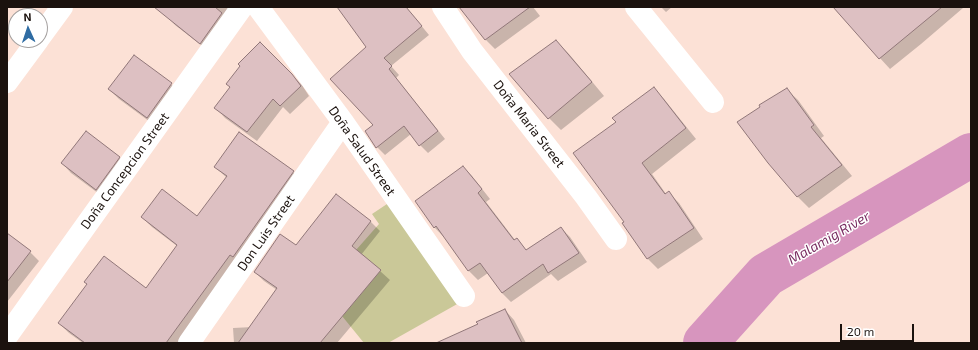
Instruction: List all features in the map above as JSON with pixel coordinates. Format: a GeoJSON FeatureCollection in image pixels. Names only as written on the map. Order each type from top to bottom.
{"type":"FeatureCollection","features":[{"type":"Feature","properties":{"kind":"street"},"geometry":{"type":"LineString","coordinates":[[48,26],[62,7]]}},
{"type":"Feature","properties":{"kind":"street","name":"Doña Concepcion Street"},"geometry":{"type":"LineString","coordinates":[[7,336],[242,7]]}},
{"type":"Feature","properties":{"kind":"street","name":"Doña Salud Street"},"geometry":{"type":"LineString","coordinates":[[258,7],[343,122],[464,296]]}},
{"type":"Feature","properties":{"kind":"street","name":"Doña Maria Street"},"geometry":{"type":"LineString","coordinates":[[443,7],[472,51],[586,197],[616,239]]}},
{"type":"Feature","properties":{"kind":"street"},"geometry":{"type":"LineString","coordinates":[[636,7],[713,102]]}},
{"type":"Feature","properties":{"kind":"street"},"geometry":{"type":"LineString","coordinates":[[7,82],[32,48]]}},
{"type":"Feature","properties":{"kind":"street","name":"Don Luis Street"},"geometry":{"type":"LineString","coordinates":[[189,343],[343,122]]}},
{"type":"Feature","properties":{"kind":"shaded area"},"geometry":{"type":"Polygon","coordinates":[[[390,202],[459,303],[388,343],[364,343],[342,316],[356,250],[379,224],[372,214],[390,202]]]}},
{"type":"Feature","properties":{"kind":"building"},"geometry":{"type":"Polygon","coordinates":[[[154,7],[215,7],[222,13],[200,44],[154,7]]]}},
{"type":"Feature","properties":{"kind":"building"},"geometry":{"type":"Polygon","coordinates":[[[337,7],[406,7],[422,26],[384,58],[392,66],[389,69],[438,131],[419,146],[404,126],[376,148],[365,131],[373,125],[330,79],[366,47],[337,7]]]}},
{"type":"Feature","properties":{"kind":"building"},"geometry":{"type":"Polygon","coordinates":[[[459,7],[530,7],[485,40],[459,7]]]}},
{"type":"Feature","properties":{"kind":"building"},"geometry":{"type":"Polygon","coordinates":[[[833,7],[942,7],[879,59],[833,7]]]}},
{"type":"Feature","properties":{"kind":"building"},"geometry":{"type":"Polygon","coordinates":[[[556,40],[592,82],[548,119],[509,74],[556,40]]]}},
{"type":"Feature","properties":{"kind":"building"},"geometry":{"type":"Polygon","coordinates":[[[260,42],[292,74],[301,86],[280,106],[273,99],[247,132],[214,108],[230,87],[226,84],[240,66],[238,64],[260,42]]]}},
{"type":"Feature","properties":{"kind":"building"},"geometry":{"type":"Polygon","coordinates":[[[134,55],[172,83],[147,118],[108,89],[134,55]]]}},
{"type":"Feature","properties":{"kind":"building"},"geometry":{"type":"Polygon","coordinates":[[[654,87],[686,128],[642,163],[665,194],[669,191],[694,228],[647,259],[622,223],[624,222],[573,153],[616,122],[612,118],[654,87]]]}},
{"type":"Feature","properties":{"kind":"building"},"geometry":{"type":"Polygon","coordinates":[[[787,88],[814,125],[811,127],[842,165],[797,197],[768,163],[737,122],[760,107],[759,105],[787,88]]]}},
{"type":"Feature","properties":{"kind":"building"},"geometry":{"type":"Polygon","coordinates":[[[86,131],[120,157],[96,190],[61,163],[86,131]]]}},
{"type":"Feature","properties":{"kind":"building"},"geometry":{"type":"Polygon","coordinates":[[[239,132],[294,171],[233,257],[230,255],[166,343],[85,343],[58,323],[87,284],[84,282],[104,256],[146,288],[177,245],[141,217],[162,189],[197,216],[227,176],[214,167],[239,132]]]}},
{"type":"Feature","properties":{"kind":"building"},"geometry":{"type":"Polygon","coordinates":[[[463,166],[482,189],[478,193],[514,240],[517,238],[526,250],[561,227],[579,253],[548,273],[543,264],[502,293],[480,263],[468,271],[436,226],[434,228],[415,201],[463,166]]]}},
{"type":"Feature","properties":{"kind":"building"},"geometry":{"type":"Polygon","coordinates":[[[336,194],[371,221],[352,246],[381,270],[320,343],[238,343],[277,288],[254,272],[280,234],[296,245],[336,194]]]}},
{"type":"Feature","properties":{"kind":"building"},"geometry":{"type":"Polygon","coordinates":[[[7,233],[31,251],[7,282],[7,233]]]}},
{"type":"Feature","properties":{"kind":"building"},"geometry":{"type":"Polygon","coordinates":[[[505,309],[522,343],[436,343],[478,324],[476,322],[505,309]]]}},
{"type":"Feature","properties":{"kind":"waterway","name":"Malamig River"},"geometry":{"type":"LineString","coordinates":[[705,343],[766,275],[971,155]]}}]}
